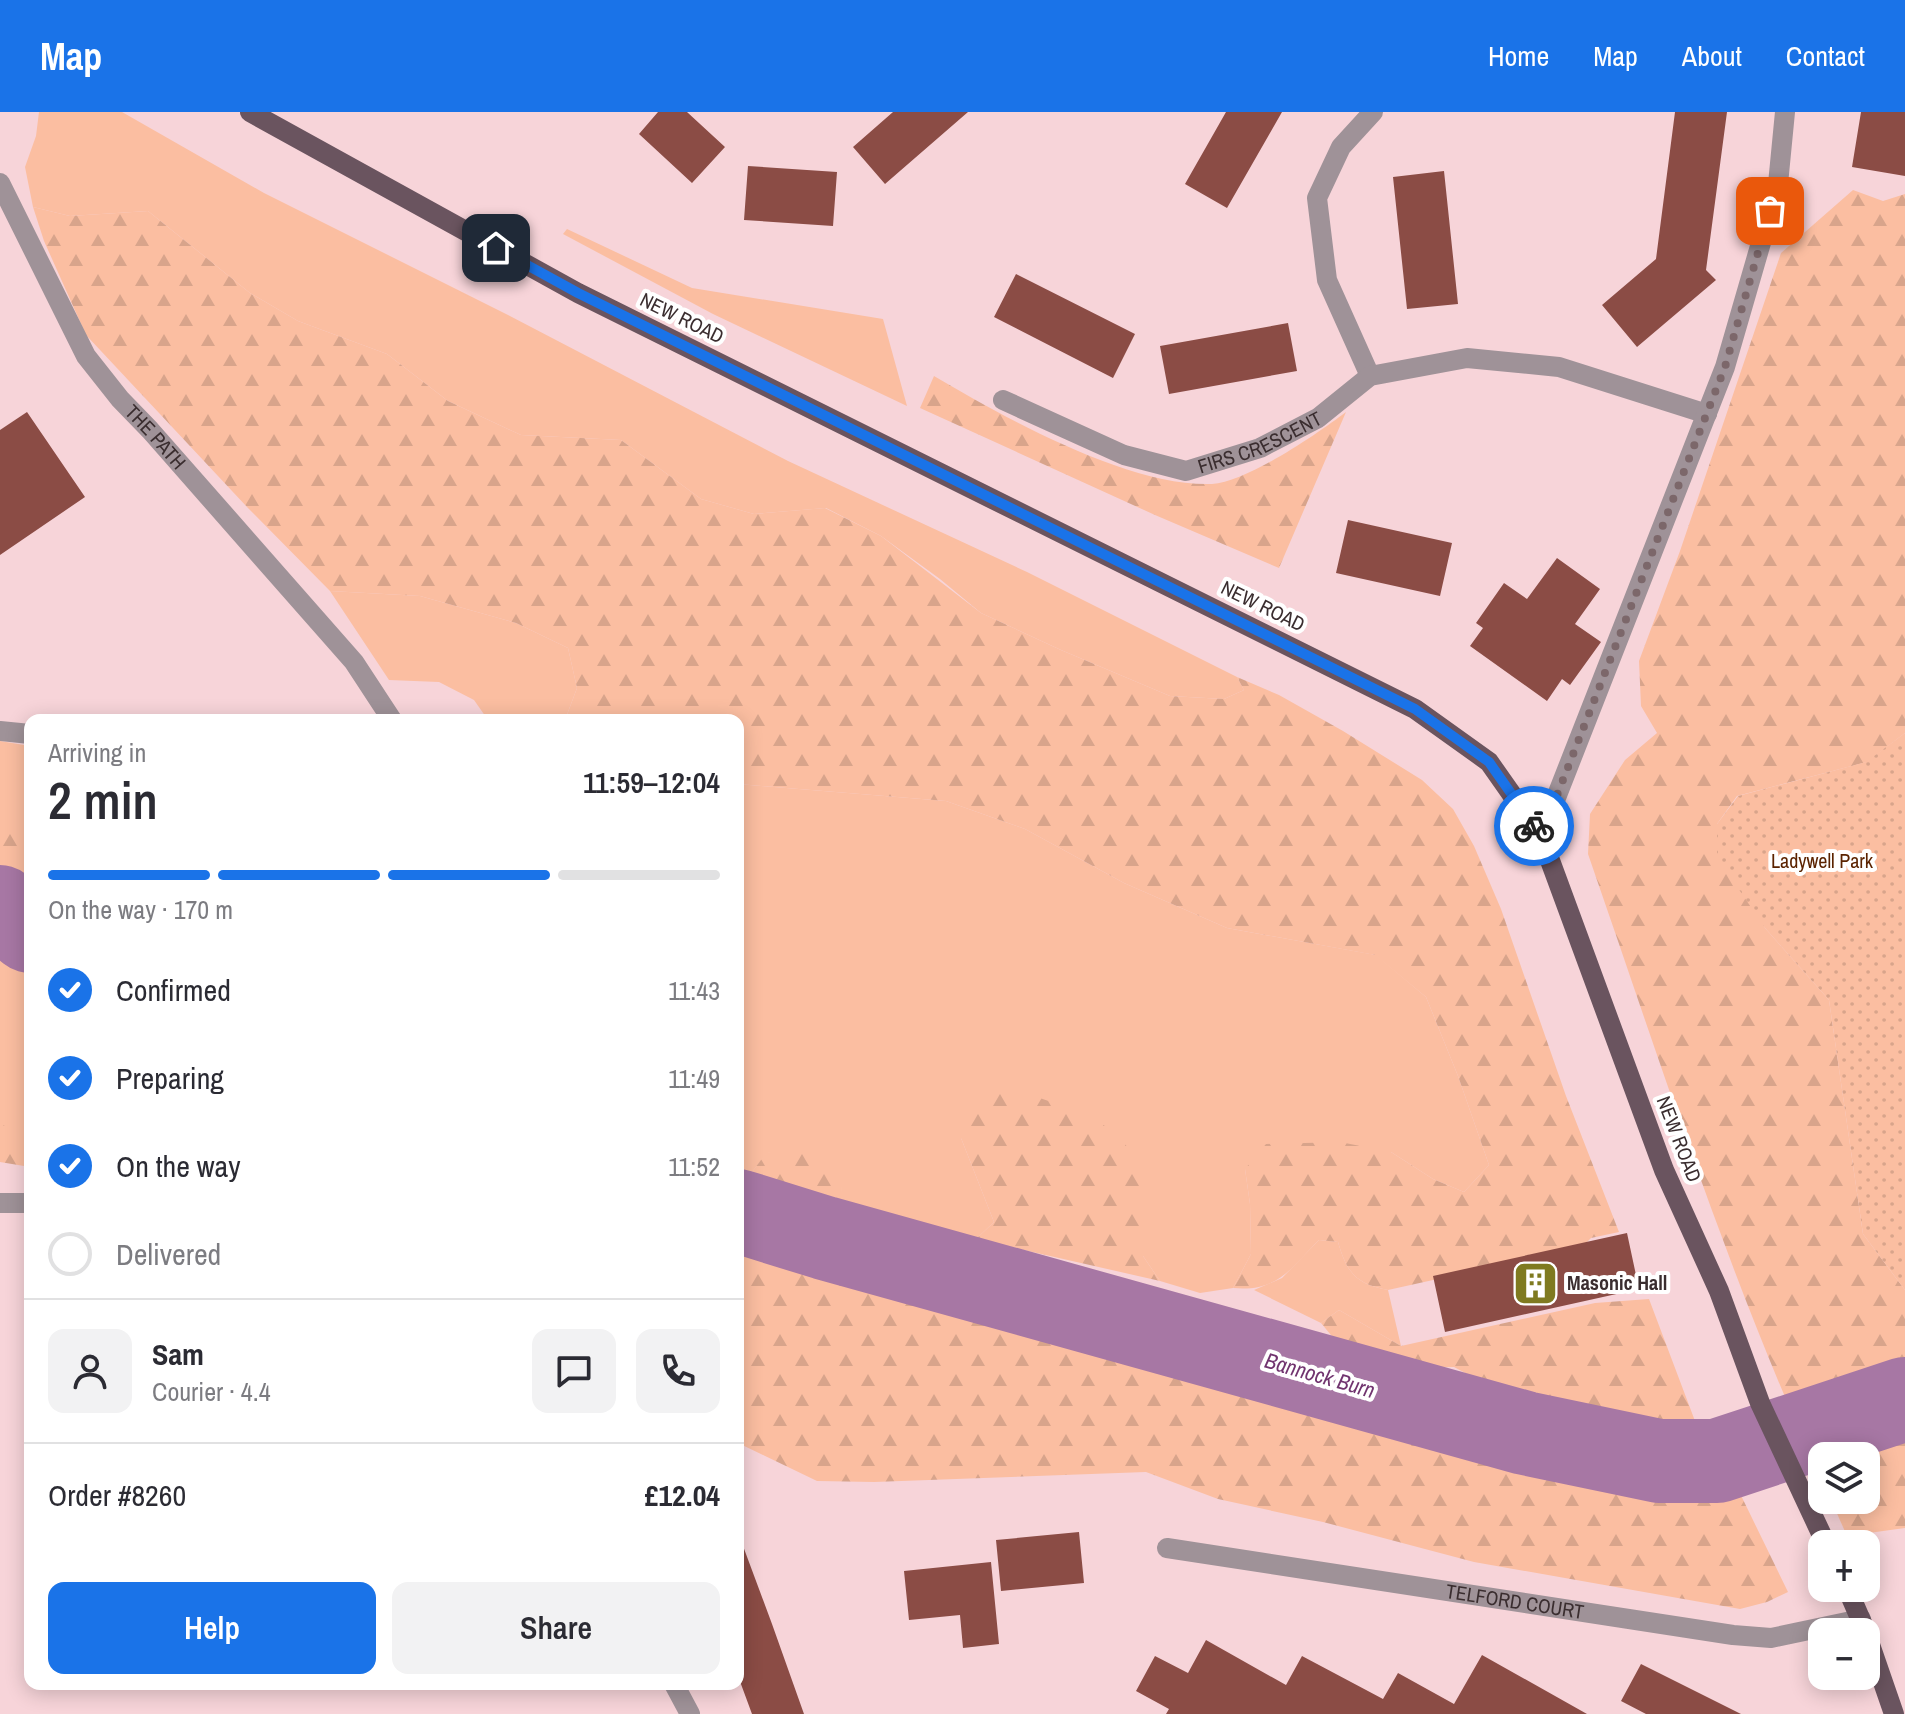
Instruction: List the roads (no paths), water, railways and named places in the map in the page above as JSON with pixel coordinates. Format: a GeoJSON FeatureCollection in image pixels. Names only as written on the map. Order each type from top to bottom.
{"type":"FeatureCollection","features":[{"type":"Feature","properties":{"kind":"main road","name":"NEW ROAD"},"geometry":{"type":"LineString","coordinates":[[250,112],[578,293],[1415,709],[1489,762],[1541,836],[1664,1170],[1719,1291],[1760,1403],[1819,1530]]}},
{"type":"Feature","properties":{"kind":"main road"},"geometry":{"type":"LineString","coordinates":[[1880,1674],[1894,1714]]}},
{"type":"Feature","properties":{"kind":"street"},"geometry":{"type":"LineString","coordinates":[[1370,376],[1327,280],[1317,198],[1341,147],[1373,112]]}},
{"type":"Feature","properties":{"kind":"street"},"geometry":{"type":"LineString","coordinates":[[1541,836],[1725,367],[1778,184],[1785,112]]}},
{"type":"Feature","properties":{"kind":"street","name":"THE PATH"},"geometry":{"type":"LineString","coordinates":[[0,183],[86,356],[354,662],[388,714]]}},
{"type":"Feature","properties":{"kind":"street","name":"FIRS CRESCENT"},"geometry":{"type":"LineString","coordinates":[[1003,400],[1124,455],[1186,471],[1260,448],[1318,418],[1370,376],[1467,358],[1559,367],[1707,414]]}},
{"type":"Feature","properties":{"kind":"street"},"geometry":{"type":"LineString","coordinates":[[0,731],[24,733]]}},
{"type":"Feature","properties":{"kind":"street"},"geometry":{"type":"LineString","coordinates":[[0,1203],[24,1203]]}},
{"type":"Feature","properties":{"kind":"street","name":"TELFORD COURT"},"geometry":{"type":"LineString","coordinates":[[1167,1548],[1733,1635],[1771,1638],[1808,1634]]}},
{"type":"Feature","properties":{"kind":"street"},"geometry":{"type":"LineString","coordinates":[[677,1690],[690,1714]]}},
{"type":"Feature","properties":{"kind":"waterway","name":"Bannock Burn"},"geometry":{"type":"LineString","coordinates":[[0,907],[24,926]]}},
{"type":"Feature","properties":{"kind":"waterway","name":"Bannock Burn"},"geometry":{"type":"LineString","coordinates":[[744,1213],[1525,1433],[1659,1461],[1717,1461],[1905,1399]]}},
{"type":"Feature","properties":{"kind":"place","name":"Masonic Hall"},"geometry":{"type":"Point","coordinates":[1536,1283]}},
{"type":"Feature","properties":{"kind":"park label","name":"Ladywell Park"},"geometry":{"type":"Point","coordinates":[1822,861]}}]}
